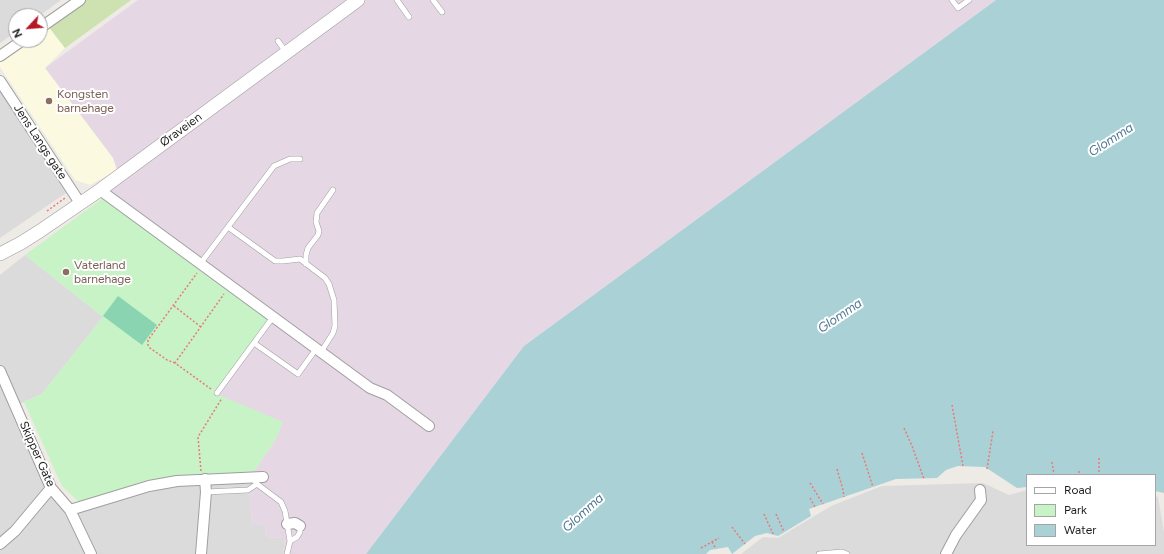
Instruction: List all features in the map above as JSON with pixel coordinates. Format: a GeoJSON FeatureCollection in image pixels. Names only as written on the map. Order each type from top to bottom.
{"type":"FeatureCollection","features":[{"type":"Feature","properties":{"kind":"street"},"geometry":{"type":"LineString","coordinates":[[48,22],[80,0]]}},
{"type":"Feature","properties":{"kind":"street","name":"Øraveien"},"geometry":{"type":"LineString","coordinates":[[0,254],[40,231],[76,197],[100,190],[358,0]]}},
{"type":"Feature","properties":{"kind":"street"},"geometry":{"type":"LineString","coordinates":[[0,56],[12,48]]}},
{"type":"Feature","properties":{"kind":"street","name":"Jens Langs gate"},"geometry":{"type":"LineString","coordinates":[[0,81],[76,197]]}},
{"type":"Feature","properties":{"kind":"street"},"geometry":{"type":"LineString","coordinates":[[100,190],[370,388],[387,395],[429,426]]}},
{"type":"Feature","properties":{"kind":"street","name":"Skipper Gate"},"geometry":{"type":"LineString","coordinates":[[0,371],[51,488],[70,510],[91,554]]}},
{"type":"Feature","properties":{"kind":"street"},"geometry":{"type":"LineString","coordinates":[[70,510],[150,486],[177,481],[203,479],[257,480]]}},
{"type":"Feature","properties":{"kind":"street"},"geometry":{"type":"LineString","coordinates":[[201,554],[206,492],[203,479]]}},
{"type":"Feature","properties":{"kind":"street"},"geometry":{"type":"LineString","coordinates":[[0,544],[15,531],[51,488]]}},
{"type":"Feature","properties":{"kind":"street"},"geometry":{"type":"LineString","coordinates":[[946,554],[956,535],[981,500],[980,490]]}},
{"type":"Feature","properties":{"kind":"street"},"geometry":{"type":"LineString","coordinates":[[287,524],[295,523],[300,526]]}},
{"type":"Feature","properties":{"kind":"lane"},"geometry":{"type":"LineString","coordinates":[[397,0],[409,17]]}},
{"type":"Feature","properties":{"kind":"lane"},"geometry":{"type":"LineString","coordinates":[[433,0],[442,12]]}},
{"type":"Feature","properties":{"kind":"lane"},"geometry":{"type":"LineString","coordinates":[[952,0],[958,8],[968,0]]}},
{"type":"Feature","properties":{"kind":"lane"},"geometry":{"type":"LineString","coordinates":[[278,41],[286,52]]}},
{"type":"Feature","properties":{"kind":"lane"},"geometry":{"type":"LineString","coordinates":[[202,265],[228,227],[274,166],[290,159],[300,159]]}},
{"type":"Feature","properties":{"kind":"lane"},"geometry":{"type":"LineString","coordinates":[[306,264],[308,248],[318,235],[319,231],[316,222],[317,213],[333,190]]}},
{"type":"Feature","properties":{"kind":"lane"},"geometry":{"type":"LineString","coordinates":[[228,227],[275,261],[300,259],[325,278],[329,284],[334,300],[336,313],[334,333],[298,374],[254,343]]}},
{"type":"Feature","properties":{"kind":"lane"},"geometry":{"type":"LineString","coordinates":[[219,391],[273,317]]}},
{"type":"Feature","properties":{"kind":"lane"},"geometry":{"type":"LineString","coordinates":[[206,492],[248,490],[257,480],[281,502],[286,511],[290,541],[287,554]]}},
{"type":"Feature","properties":{"kind":"lane"},"geometry":{"type":"LineString","coordinates":[[290,541],[300,532],[300,526]]}},
{"type":"Feature","properties":{"kind":"lane"},"geometry":{"type":"LineString","coordinates":[[819,554],[842,552],[847,554]]}},
{"type":"Feature","properties":{"kind":"path"},"geometry":{"type":"LineString","coordinates":[[45,213],[76,197]]}},
{"type":"Feature","properties":{"kind":"path"},"geometry":{"type":"LineString","coordinates":[[202,265],[174,306],[148,340],[148,344],[150,348],[167,360],[225,394],[198,437],[203,479]]}},
{"type":"Feature","properties":{"kind":"path"},"geometry":{"type":"LineString","coordinates":[[175,364],[230,286]]}},
{"type":"Feature","properties":{"kind":"path"},"geometry":{"type":"LineString","coordinates":[[174,306],[201,327]]}},
{"type":"Feature","properties":{"kind":"path"},"geometry":{"type":"LineString","coordinates":[[952,405],[963,466]]}},
{"type":"Feature","properties":{"kind":"path"},"geometry":{"type":"LineString","coordinates":[[904,428],[924,479]]}},
{"type":"Feature","properties":{"kind":"path"},"geometry":{"type":"LineString","coordinates":[[987,469],[993,431]]}},
{"type":"Feature","properties":{"kind":"path"},"geometry":{"type":"LineString","coordinates":[[862,453],[873,487]]}},
{"type":"Feature","properties":{"kind":"path"},"geometry":{"type":"LineString","coordinates":[[1099,458],[1099,474]]}},
{"type":"Feature","properties":{"kind":"path"},"geometry":{"type":"LineString","coordinates":[[1052,462],[1054,474]]}},
{"type":"Feature","properties":{"kind":"path"},"geometry":{"type":"LineString","coordinates":[[837,469],[844,498]]}},
{"type":"Feature","properties":{"kind":"path"},"geometry":{"type":"LineString","coordinates":[[810,483],[823,504]]}},
{"type":"Feature","properties":{"kind":"path"},"geometry":{"type":"LineString","coordinates":[[810,498],[815,507]]}},
{"type":"Feature","properties":{"kind":"path"},"geometry":{"type":"LineString","coordinates":[[764,514],[774,536]]}},
{"type":"Feature","properties":{"kind":"path"},"geometry":{"type":"LineString","coordinates":[[776,514],[784,532]]}},
{"type":"Feature","properties":{"kind":"path"},"geometry":{"type":"LineString","coordinates":[[732,527],[745,544]]}},
{"type":"Feature","properties":{"kind":"path"},"geometry":{"type":"LineString","coordinates":[[701,548],[719,538]]}},
{"type":"Feature","properties":{"kind":"path"},"geometry":{"type":"LineString","coordinates":[[712,542],[716,549]]}},
{"type":"Feature","properties":{"kind":"shaded area"},"geometry":{"type":"Polygon","coordinates":[[[0,0],[61,0],[48,9],[48,8],[8,8],[8,38],[0,43],[0,0]]]}},
{"type":"Feature","properties":{"kind":"shaded area"},"geometry":{"type":"Polygon","coordinates":[[[138,0],[996,0],[524,346],[366,554],[283,554],[285,538],[266,537],[265,525],[252,526],[249,484],[253,473],[276,439],[217,394],[107,195],[117,170],[113,158],[45,68],[138,0]]]}},
{"type":"Feature","properties":{"kind":"shaded area"},"geometry":{"type":"Polygon","coordinates":[[[48,26],[65,48],[45,68],[113,158],[117,170],[90,185],[75,180],[0,67],[0,60],[17,48],[48,48],[48,26]]]}},
{"type":"Feature","properties":{"kind":"shaded area"},"geometry":{"type":"Polygon","coordinates":[[[0,90],[66,193],[0,238],[0,90]]]}},
{"type":"Feature","properties":{"kind":"shaded area"},"geometry":{"type":"Polygon","coordinates":[[[25,255],[103,317],[42,394],[15,406],[55,500],[68,514],[82,512],[154,491],[195,483],[249,484],[252,525],[265,524],[266,537],[285,538],[283,554],[0,554],[0,275],[25,255]]]}},
{"type":"Feature","properties":{"kind":"shaded area"},"geometry":{"type":"Polygon","coordinates":[[[983,483],[1009,495],[1026,490],[1026,546],[1156,546],[1156,496],[1158,497],[1164,532],[1164,554],[741,554],[763,537],[778,538],[831,506],[882,486],[983,483]]]}},
{"type":"Feature","properties":{"kind":"green space"},"geometry":{"type":"Polygon","coordinates":[[[85,0],[131,0],[65,48],[48,26],[85,0]]]}},
{"type":"Feature","properties":{"kind":"green space"},"geometry":{"type":"Polygon","coordinates":[[[107,195],[275,318],[217,394],[283,422],[276,439],[253,473],[204,474],[148,480],[79,502],[62,486],[24,402],[42,394],[103,317],[25,255],[107,195]]]}},
{"type":"Feature","properties":{"kind":"green space"},"geometry":{"type":"Polygon","coordinates":[[[118,296],[157,325],[142,345],[103,316],[118,296]]]}},
{"type":"Feature","properties":{"kind":"water","name":"Glomma"},"geometry":{"type":"Polygon","coordinates":[[[996,0],[1164,0],[1164,493],[1156,491],[1156,474],[1026,474],[1026,487],[1017,488],[985,467],[958,466],[946,470],[937,478],[896,479],[809,509],[811,516],[778,536],[767,533],[755,536],[732,554],[728,547],[710,550],[706,554],[366,554],[524,346],[996,0]]]}},
{"type":"Feature","properties":{"kind":"place","name":"Kongsten barnehage"},"geometry":{"type":"Point","coordinates":[49,101]}},
{"type":"Feature","properties":{"kind":"place","name":"Vaterland barnehage"},"geometry":{"type":"Point","coordinates":[66,272]}}]}
